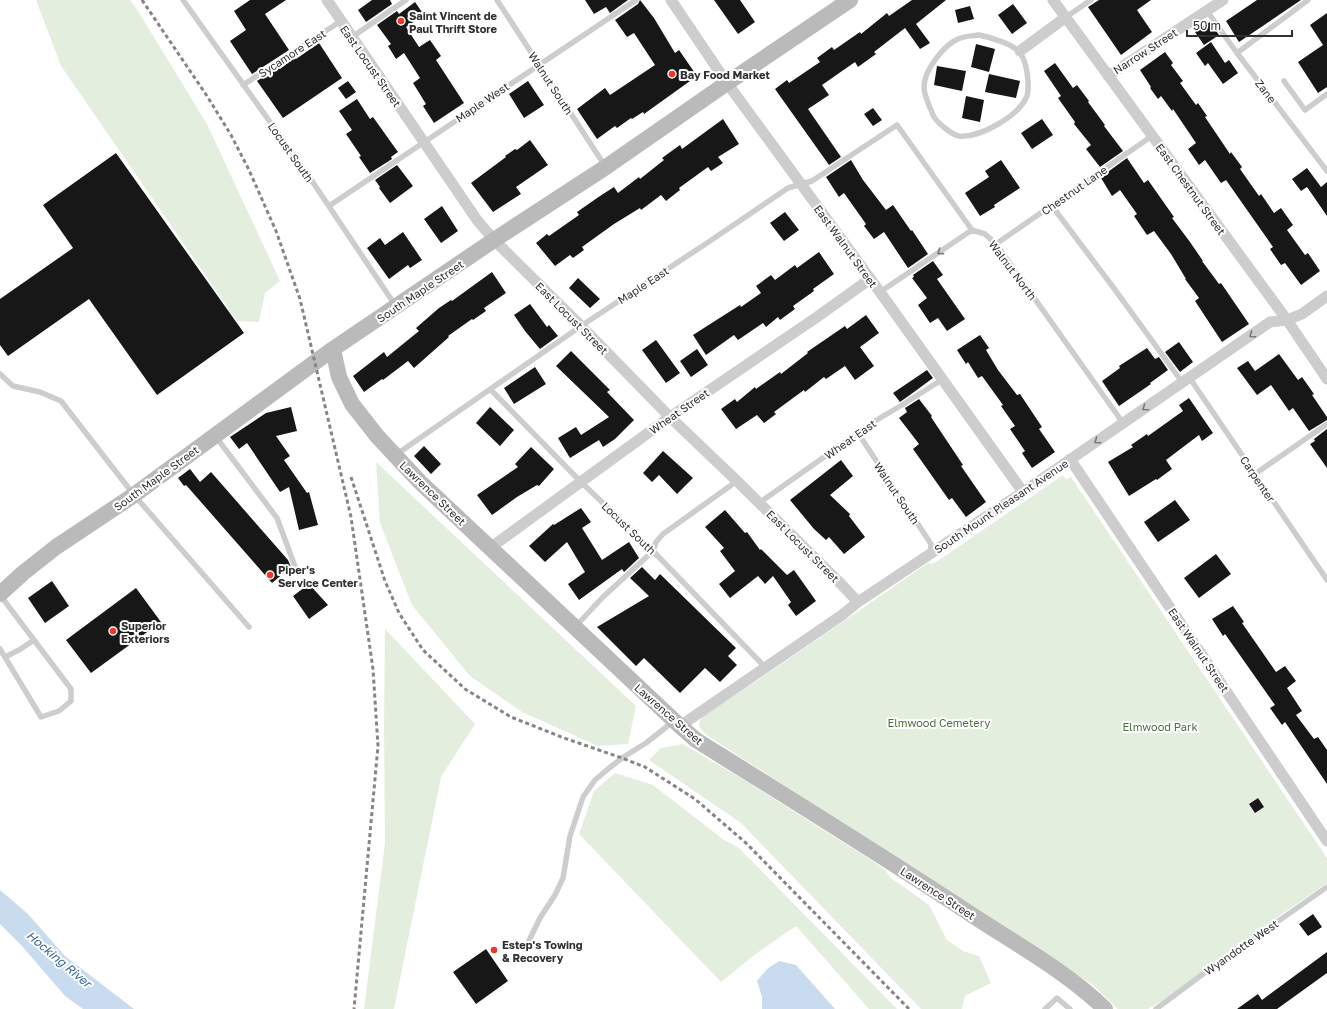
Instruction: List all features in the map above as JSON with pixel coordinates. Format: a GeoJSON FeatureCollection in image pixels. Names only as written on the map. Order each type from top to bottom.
{"type":"FeatureCollection","features":[{"type":"Feature","properties":{"kind":"street","name":"East Locust Street"},"geometry":{"type":"LineString","coordinates":[[327,0],[480,224],[494,240],[670,417],[738,481],[858,602]]}},
{"type":"Feature","properties":{"kind":"street","name":"East Walnut Street"},"geometry":{"type":"LineString","coordinates":[[671,0],[727,83],[943,379],[1023,492]]}},
{"type":"Feature","properties":{"kind":"street","name":"East Chestnut Street"},"geometry":{"type":"LineString","coordinates":[[1053,0],[1287,320],[1327,379]]}},
{"type":"Feature","properties":{"kind":"street","name":"Narrow Street"},"geometry":{"type":"LineString","coordinates":[[1108,76],[1223,0]]}},
{"type":"Feature","properties":{"kind":"street","name":"South Maple Street"},"geometry":{"type":"LineString","coordinates":[[0,595],[23,573],[56,547],[134,495],[333,349],[494,240],[606,167],[846,1]]}},
{"type":"Feature","properties":{"kind":"street"},"geometry":{"type":"LineString","coordinates":[[1020,51],[1066,17]]}},
{"type":"Feature","properties":{"kind":"street","name":"Wheat Street"},"geometry":{"type":"LineString","coordinates":[[490,548],[670,417],[870,279]]}},
{"type":"Feature","properties":{"kind":"street","name":"South Mount Pleasant Avenue"},"geometry":{"type":"LineString","coordinates":[[677,723],[766,668],[858,602],[1023,492],[1270,322],[1287,320],[1302,314],[1327,296]]}},
{"type":"Feature","properties":{"kind":"street","name":"Lawrence Street"},"geometry":{"type":"LineString","coordinates":[[333,349],[339,376],[352,404],[395,456],[420,482],[696,740],[906,872],[1050,966],[1084,990],[1100,1007]]}},
{"type":"Feature","properties":{"kind":"street","name":"East Walnut Street"},"geometry":{"type":"LineString","coordinates":[[1070,459],[1327,841]]}},
{"type":"Feature","properties":{"kind":"lane","name":"Locust South"},"geometry":{"type":"LineString","coordinates":[[183,0],[328,206],[396,307]]}},
{"type":"Feature","properties":{"kind":"lane"},"geometry":{"type":"LineString","coordinates":[[352,37],[406,0]]}},
{"type":"Feature","properties":{"kind":"lane","name":"Walnut South"},"geometry":{"type":"LineString","coordinates":[[497,0],[606,167]]}},
{"type":"Feature","properties":{"kind":"lane","name":"Maple West"},"geometry":{"type":"LineString","coordinates":[[328,206],[538,64],[636,0]]}},
{"type":"Feature","properties":{"kind":"lane"},"geometry":{"type":"LineString","coordinates":[[1066,17],[1091,0]]}},
{"type":"Feature","properties":{"kind":"lane"},"geometry":{"type":"LineString","coordinates":[[1237,53],[1308,0]]}},
{"type":"Feature","properties":{"kind":"lane","name":"Zane"},"geometry":{"type":"LineString","coordinates":[[1207,11],[1327,171]]}},
{"type":"Feature","properties":{"kind":"lane","name":"Sycamore East"},"geometry":{"type":"LineString","coordinates":[[243,85],[340,21]]}},
{"type":"Feature","properties":{"kind":"lane"},"geometry":{"type":"LineString","coordinates":[[979,35],[1002,42],[1020,51],[1026,65],[1028,77],[1027,96],[1016,111],[1004,121],[986,131],[958,136],[950,132],[934,117],[924,87],[932,62],[947,47],[958,39],[979,35]]}},
{"type":"Feature","properties":{"kind":"lane"},"geometry":{"type":"LineString","coordinates":[[1284,81],[1305,110],[1327,94]]}},
{"type":"Feature","properties":{"kind":"lane","name":"Maple East"},"geometry":{"type":"LineString","coordinates":[[395,456],[580,326],[788,188],[812,181],[897,125]]}},
{"type":"Feature","properties":{"kind":"lane","name":"Walnut North"},"geometry":{"type":"LineString","coordinates":[[897,125],[972,230],[985,234],[996,244],[1123,423]]}},
{"type":"Feature","properties":{"kind":"lane","name":"Chestnut Lane"},"geometry":{"type":"LineString","coordinates":[[996,244],[1152,136]]}},
{"type":"Feature","properties":{"kind":"lane","name":"Carpenter"},"geometry":{"type":"LineString","coordinates":[[1052,206],[1186,380],[1255,474],[1327,580]]}},
{"type":"Feature","properties":{"kind":"lane"},"geometry":{"type":"LineString","coordinates":[[880,292],[972,230]]}},
{"type":"Feature","properties":{"kind":"lane"},"geometry":{"type":"LineString","coordinates":[[0,374],[13,386],[40,392],[62,401],[134,495],[249,627]]}},
{"type":"Feature","properties":{"kind":"lane","name":"Wheat East"},"geometry":{"type":"LineString","coordinates":[[759,503],[875,421],[943,379]]}},
{"type":"Feature","properties":{"kind":"lane","name":"Locust South"},"geometry":{"type":"LineString","coordinates":[[491,390],[581,482],[653,551],[766,668]]}},
{"type":"Feature","properties":{"kind":"lane"},"geometry":{"type":"LineString","coordinates":[[1255,474],[1327,424]]}},
{"type":"Feature","properties":{"kind":"lane","name":"Walnut South"},"geometry":{"type":"LineString","coordinates":[[858,433],[931,544],[930,554]]}},
{"type":"Feature","properties":{"kind":"lane"},"geometry":{"type":"LineString","coordinates":[[215,436],[277,518],[296,569]]}},
{"type":"Feature","properties":{"kind":"lane"},"geometry":{"type":"LineString","coordinates":[[574,627],[602,598],[653,551],[656,542],[663,534],[738,481]]}},
{"type":"Feature","properties":{"kind":"lane"},"geometry":{"type":"LineString","coordinates":[[0,595],[71,689],[71,701],[59,710],[41,717],[0,649]]}},
{"type":"Feature","properties":{"kind":"lane"},"geometry":{"type":"LineString","coordinates":[[5,657],[34,640]]}},
{"type":"Feature","properties":{"kind":"lane"},"geometry":{"type":"LineString","coordinates":[[525,949],[540,918],[555,895],[563,878],[570,836],[583,797],[595,780],[608,769],[622,758],[677,723]]}},
{"type":"Feature","properties":{"kind":"lane","name":"Wyandotte West"},"geometry":{"type":"LineString","coordinates":[[1156,1009],[1327,886]]}},
{"type":"Feature","properties":{"kind":"lane"},"geometry":{"type":"LineString","coordinates":[[1045,1009],[1057,998],[1070,1009]]}},
{"type":"Feature","properties":{"kind":"green space"},"geometry":{"type":"Polygon","coordinates":[[[36,0],[130,0],[138,11],[207,124],[280,281],[265,293],[259,322],[237,321],[61,66],[36,0]]]}},
{"type":"Feature","properties":{"kind":"green space"},"geometry":{"type":"Polygon","coordinates":[[[376,462],[636,706],[628,744],[598,746],[522,712],[470,676],[412,605],[380,523],[376,462]]]}},
{"type":"Feature","properties":{"kind":"green space","name":"Elmwood Cemetery"},"geometry":{"type":"Polygon","coordinates":[[[1063,475],[1066,479],[1071,477],[1327,858],[1327,883],[1232,949],[1167,998],[1148,1009],[1118,1009],[1094,986],[711,738],[701,729],[699,724],[700,720],[707,713],[761,678],[928,563],[932,564],[939,560],[1063,475]]]}},
{"type":"Feature","properties":{"kind":"green space"},"geometry":{"type":"Polygon","coordinates":[[[385,629],[475,724],[441,777],[394,1009],[364,1009],[385,843],[385,629]]]}},
{"type":"Feature","properties":{"kind":"green space"},"geometry":{"type":"Polygon","coordinates":[[[683,744],[744,780],[885,870],[891,878],[929,905],[947,940],[963,951],[979,956],[991,983],[965,996],[962,1009],[921,1009],[741,823],[649,760],[661,748],[683,744]]]}},
{"type":"Feature","properties":{"kind":"green space"},"geometry":{"type":"Polygon","coordinates":[[[615,773],[653,785],[724,840],[739,848],[897,1009],[869,1009],[796,926],[757,953],[721,982],[579,834],[594,791],[615,773]]]}},
{"type":"Feature","properties":{"kind":"water","name":"Hocking River"},"geometry":{"type":"Polygon","coordinates":[[[0,890],[28,914],[65,956],[134,1009],[83,1009],[65,996],[22,946],[0,924],[0,890]]]}},
{"type":"Feature","properties":{"kind":"water"},"geometry":{"type":"Polygon","coordinates":[[[779,961],[796,965],[835,1009],[762,1009],[762,997],[757,981],[767,969],[779,961]]]}},
{"type":"Feature","properties":{"kind":"building"},"geometry":{"type":"Polygon","coordinates":[[[250,0],[286,0],[265,14],[289,50],[252,74],[230,41],[246,30],[234,11],[250,0]]]}},
{"type":"Feature","properties":{"kind":"building"},"geometry":{"type":"Polygon","coordinates":[[[372,0],[390,0],[392,4],[366,22],[358,10],[372,0]]]}},
{"type":"Feature","properties":{"kind":"building"},"geometry":{"type":"Polygon","coordinates":[[[585,0],[628,0],[610,13],[606,7],[594,14],[585,0]]]}},
{"type":"Feature","properties":{"kind":"building"},"geometry":{"type":"Polygon","coordinates":[[[640,0],[654,18],[675,53],[679,50],[697,76],[644,114],[643,112],[632,119],[631,118],[617,128],[615,126],[597,139],[577,109],[605,88],[610,95],[655,65],[634,33],[627,37],[615,20],[638,4],[640,0]]]}},
{"type":"Feature","properties":{"kind":"building"},"geometry":{"type":"Polygon","coordinates":[[[714,0],[740,0],[755,22],[738,34],[714,0]]]}},
{"type":"Feature","properties":{"kind":"building"},"geometry":{"type":"Polygon","coordinates":[[[912,0],[946,0],[916,24],[930,43],[920,49],[905,28],[874,52],[876,54],[858,67],[855,62],[822,85],[829,95],[808,109],[841,157],[829,165],[775,89],[787,80],[789,83],[820,62],[817,58],[832,47],[834,50],[860,32],[861,34],[887,13],[889,16],[912,0]]]}},
{"type":"Feature","properties":{"kind":"building"},"geometry":{"type":"Polygon","coordinates":[[[1099,0],[1151,0],[1137,10],[1152,32],[1121,55],[1088,7],[1099,0]]]}},
{"type":"Feature","properties":{"kind":"building"},"geometry":{"type":"Polygon","coordinates":[[[1257,0],[1301,0],[1239,42],[1226,21],[1257,0]]]}},
{"type":"Feature","properties":{"kind":"building"},"geometry":{"type":"Polygon","coordinates":[[[415,2],[424,15],[406,27],[419,47],[430,40],[441,56],[436,60],[464,103],[434,123],[423,106],[426,104],[413,83],[420,78],[404,53],[396,59],[388,46],[391,44],[377,25],[397,11],[399,14],[415,2]]]}},
{"type":"Feature","properties":{"kind":"building"},"geometry":{"type":"Polygon","coordinates":[[[1013,4],[1027,23],[1012,34],[998,15],[1013,4]]]}},
{"type":"Feature","properties":{"kind":"building"},"geometry":{"type":"Polygon","coordinates":[[[970,6],[974,19],[958,23],[955,10],[970,6]]]}},
{"type":"Feature","properties":{"kind":"building"},"geometry":{"type":"Polygon","coordinates":[[[1327,13],[1327,87],[1318,93],[1298,62],[1323,45],[1310,25],[1327,13]]]}},
{"type":"Feature","properties":{"kind":"building"},"geometry":{"type":"Polygon","coordinates":[[[1210,22],[1219,35],[1204,45],[1195,32],[1210,22]]]}},
{"type":"Feature","properties":{"kind":"building"},"geometry":{"type":"Polygon","coordinates":[[[1211,42],[1225,63],[1229,60],[1238,73],[1223,84],[1208,63],[1205,66],[1196,53],[1211,42]]]}},
{"type":"Feature","properties":{"kind":"building"},"geometry":{"type":"Polygon","coordinates":[[[319,43],[342,78],[283,118],[257,81],[294,57],[296,59],[319,43]]]}},
{"type":"Feature","properties":{"kind":"building"},"geometry":{"type":"Polygon","coordinates":[[[976,44],[995,49],[989,72],[971,67],[976,44]]]}},
{"type":"Feature","properties":{"kind":"building"},"geometry":{"type":"Polygon","coordinates":[[[1165,52],[1173,63],[1171,65],[1183,81],[1180,83],[1196,105],[1198,103],[1207,116],[1205,117],[1230,154],[1231,152],[1242,167],[1240,169],[1259,196],[1261,194],[1274,213],[1281,208],[1293,225],[1287,230],[1305,255],[1308,253],[1320,271],[1301,285],[1285,263],[1281,265],[1270,249],[1273,247],[1226,180],[1221,183],[1205,160],[1199,165],[1188,149],[1196,143],[1173,109],[1172,111],[1161,96],[1158,99],[1150,88],[1151,87],[1140,70],[1165,52]]]}},
{"type":"Feature","properties":{"kind":"building"},"geometry":{"type":"Polygon","coordinates":[[[1055,63],[1073,88],[1077,85],[1105,125],[1104,126],[1123,151],[1100,167],[1086,149],[1091,145],[1074,124],[1075,122],[1058,98],[1061,96],[1044,71],[1055,63]]]}},
{"type":"Feature","properties":{"kind":"building"},"geometry":{"type":"Polygon","coordinates":[[[937,66],[966,71],[962,91],[934,85],[937,66]]]}},
{"type":"Feature","properties":{"kind":"building"},"geometry":{"type":"Polygon","coordinates":[[[989,74],[1020,81],[1016,98],[985,92],[989,74]]]}},
{"type":"Feature","properties":{"kind":"building"},"geometry":{"type":"Polygon","coordinates":[[[348,81],[356,92],[346,99],[338,88],[348,81]]]}},
{"type":"Feature","properties":{"kind":"building"},"geometry":{"type":"Polygon","coordinates":[[[528,81],[544,105],[524,118],[509,94],[528,81]]]}},
{"type":"Feature","properties":{"kind":"building"},"geometry":{"type":"Polygon","coordinates":[[[966,96],[984,100],[980,122],[962,118],[966,96]]]}},
{"type":"Feature","properties":{"kind":"building"},"geometry":{"type":"Polygon","coordinates":[[[357,99],[370,119],[373,117],[398,152],[391,157],[392,159],[370,173],[359,157],[361,156],[346,134],[352,130],[339,111],[357,99]]]}},
{"type":"Feature","properties":{"kind":"building"},"geometry":{"type":"Polygon","coordinates":[[[873,108],[882,120],[873,126],[864,114],[873,108]]]}},
{"type":"Feature","properties":{"kind":"building"},"geometry":{"type":"Polygon","coordinates":[[[723,119],[739,144],[718,157],[723,163],[711,171],[708,167],[679,188],[680,190],[666,201],[661,195],[641,210],[640,208],[614,224],[582,247],[584,250],[573,258],[570,255],[555,266],[536,243],[547,234],[549,236],[579,215],[577,212],[614,187],[618,193],[639,177],[640,179],[664,160],[662,158],[680,145],[682,149],[723,119]]]}},
{"type":"Feature","properties":{"kind":"building"},"geometry":{"type":"Polygon","coordinates":[[[1042,119],[1053,135],[1032,149],[1021,133],[1042,119]]]}},
{"type":"Feature","properties":{"kind":"building"},"geometry":{"type":"Polygon","coordinates":[[[530,140],[548,165],[516,187],[521,194],[493,212],[471,183],[506,157],[505,156],[515,149],[517,150],[530,140]]]}},
{"type":"Feature","properties":{"kind":"building"},"geometry":{"type":"Polygon","coordinates":[[[116,153],[244,333],[157,395],[89,299],[8,356],[0,345],[0,299],[73,248],[43,205],[116,153]]]}},
{"type":"Feature","properties":{"kind":"building"},"geometry":{"type":"Polygon","coordinates":[[[1127,158],[1144,183],[1148,180],[1202,261],[1219,284],[1221,283],[1249,324],[1222,342],[1195,301],[1199,298],[1185,279],[1171,254],[1154,231],[1147,235],[1134,216],[1137,214],[1120,190],[1112,196],[1101,178],[1127,158]]]}},
{"type":"Feature","properties":{"kind":"building"},"geometry":{"type":"Polygon","coordinates":[[[851,160],[863,180],[886,210],[893,205],[928,254],[908,268],[884,232],[874,239],[864,226],[866,224],[844,193],[839,197],[826,177],[851,160]]]}},
{"type":"Feature","properties":{"kind":"building"},"geometry":{"type":"Polygon","coordinates":[[[1001,160],[1020,188],[994,205],[995,207],[980,216],[965,193],[989,177],[985,171],[1001,160]]]}},
{"type":"Feature","properties":{"kind":"building"},"geometry":{"type":"Polygon","coordinates":[[[397,165],[413,186],[390,203],[375,180],[397,165]]]}},
{"type":"Feature","properties":{"kind":"building"},"geometry":{"type":"Polygon","coordinates":[[[1307,168],[1321,187],[1327,182],[1327,216],[1307,187],[1301,191],[1292,179],[1307,168]]]}},
{"type":"Feature","properties":{"kind":"building"},"geometry":{"type":"Polygon","coordinates":[[[442,206],[458,231],[441,243],[424,219],[442,206]]]}},
{"type":"Feature","properties":{"kind":"building"},"geometry":{"type":"Polygon","coordinates":[[[785,212],[799,230],[784,241],[770,223],[785,212]]]}},
{"type":"Feature","properties":{"kind":"building"},"geometry":{"type":"Polygon","coordinates":[[[403,232],[422,260],[410,268],[408,265],[389,279],[367,248],[380,238],[385,245],[403,232]]]}},
{"type":"Feature","properties":{"kind":"building"},"geometry":{"type":"Polygon","coordinates":[[[819,252],[834,274],[793,306],[795,309],[780,320],[778,317],[766,327],[763,323],[738,340],[734,335],[706,355],[693,335],[740,305],[741,307],[761,293],[756,286],[771,275],[775,280],[795,265],[797,268],[819,252]]]}},
{"type":"Feature","properties":{"kind":"building"},"geometry":{"type":"Polygon","coordinates":[[[933,261],[943,275],[937,279],[965,319],[947,331],[938,318],[930,323],[918,305],[927,298],[912,278],[914,277],[913,275],[933,261]]]}},
{"type":"Feature","properties":{"kind":"building"},"geometry":{"type":"Polygon","coordinates":[[[492,272],[506,293],[484,308],[486,311],[448,336],[449,337],[414,368],[408,361],[364,392],[353,376],[384,352],[387,357],[419,331],[416,328],[439,308],[451,300],[452,301],[492,272]]]}},
{"type":"Feature","properties":{"kind":"building"},"geometry":{"type":"Polygon","coordinates":[[[578,278],[600,299],[590,308],[569,288],[578,278]]]}},
{"type":"Feature","properties":{"kind":"building"},"geometry":{"type":"Polygon","coordinates":[[[530,304],[547,327],[549,325],[558,336],[540,349],[514,315],[530,304]]]}},
{"type":"Feature","properties":{"kind":"building"},"geometry":{"type":"Polygon","coordinates":[[[866,315],[879,333],[860,347],[874,366],[855,380],[845,366],[826,379],[824,377],[805,392],[804,390],[774,412],[776,414],[764,423],[757,415],[736,429],[721,409],[735,399],[737,402],[755,387],[756,389],[780,372],[781,374],[808,353],[807,352],[845,326],[847,329],[866,315]]]}},
{"type":"Feature","properties":{"kind":"building"},"geometry":{"type":"Polygon","coordinates":[[[980,335],[989,348],[986,350],[998,370],[1017,395],[1020,394],[1042,427],[1039,429],[1055,452],[1032,468],[1022,453],[1025,451],[1010,429],[1015,426],[1001,406],[1003,405],[982,376],[978,378],[968,362],[966,364],[957,350],[980,335]]]}},
{"type":"Feature","properties":{"kind":"building"},"geometry":{"type":"Polygon","coordinates":[[[656,340],[680,373],[666,383],[642,350],[656,340]]]}},
{"type":"Feature","properties":{"kind":"building"},"geometry":{"type":"Polygon","coordinates":[[[1179,342],[1193,362],[1180,372],[1165,352],[1179,342]]]}},
{"type":"Feature","properties":{"kind":"building"},"geometry":{"type":"Polygon","coordinates":[[[1147,348],[1155,359],[1159,357],[1168,370],[1150,383],[1151,384],[1119,406],[1102,381],[1120,368],[1119,366],[1147,348]]]}},
{"type":"Feature","properties":{"kind":"building"},"geometry":{"type":"Polygon","coordinates":[[[697,349],[708,365],[691,377],[680,361],[697,349]]]}},
{"type":"Feature","properties":{"kind":"building"},"geometry":{"type":"Polygon","coordinates":[[[571,351],[610,390],[607,392],[634,420],[615,439],[603,447],[599,440],[570,458],[558,438],[576,427],[581,435],[609,417],[556,366],[571,351]]]}},
{"type":"Feature","properties":{"kind":"building"},"geometry":{"type":"Polygon","coordinates":[[[1279,354],[1298,380],[1302,377],[1327,417],[1327,420],[1309,431],[1293,408],[1289,411],[1271,385],[1257,395],[1237,368],[1248,361],[1255,371],[1279,354]]]}},
{"type":"Feature","properties":{"kind":"building"},"geometry":{"type":"Polygon","coordinates":[[[535,367],[546,384],[514,404],[504,388],[535,367]]]}},
{"type":"Feature","properties":{"kind":"building"},"geometry":{"type":"Polygon","coordinates":[[[927,370],[933,378],[900,402],[893,393],[927,370]]]}},
{"type":"Feature","properties":{"kind":"building"},"geometry":{"type":"Polygon","coordinates":[[[1189,398],[1213,433],[1202,441],[1199,435],[1166,460],[1172,469],[1157,480],[1156,479],[1129,496],[1108,462],[1133,447],[1131,445],[1147,434],[1148,436],[1183,411],[1179,405],[1189,398]]]}},
{"type":"Feature","properties":{"kind":"building"},"geometry":{"type":"Polygon","coordinates":[[[919,399],[932,416],[931,417],[963,465],[961,466],[986,502],[966,517],[952,498],[949,500],[913,449],[919,444],[899,418],[907,412],[905,408],[919,399]]]}},
{"type":"Feature","properties":{"kind":"building"},"geometry":{"type":"Polygon","coordinates":[[[291,407],[297,431],[276,436],[290,456],[284,460],[307,493],[309,492],[318,525],[299,530],[289,487],[280,492],[247,443],[239,449],[230,437],[266,413],[291,407]]]}},
{"type":"Feature","properties":{"kind":"building"},"geometry":{"type":"Polygon","coordinates":[[[490,407],[514,430],[500,446],[476,423],[490,407]]]}},
{"type":"Feature","properties":{"kind":"building"},"geometry":{"type":"Polygon","coordinates":[[[1327,429],[1327,468],[1310,444],[1327,429]]]}},
{"type":"Feature","properties":{"kind":"building"},"geometry":{"type":"Polygon","coordinates":[[[424,446],[441,464],[431,474],[414,456],[424,446]]]}},
{"type":"Feature","properties":{"kind":"building"},"geometry":{"type":"Polygon","coordinates":[[[531,447],[554,469],[539,486],[537,485],[517,497],[492,515],[477,495],[518,467],[515,464],[531,447]]]}},
{"type":"Feature","properties":{"kind":"building"},"geometry":{"type":"Polygon","coordinates":[[[663,451],[693,478],[677,494],[659,475],[652,482],[643,473],[663,451]]]}},
{"type":"Feature","properties":{"kind":"building"},"geometry":{"type":"Polygon","coordinates":[[[841,460],[853,476],[830,495],[850,514],[849,516],[865,537],[844,554],[829,537],[826,540],[814,529],[790,500],[841,460]]]}},
{"type":"Feature","properties":{"kind":"building"},"geometry":{"type":"Polygon","coordinates":[[[190,469],[200,482],[211,472],[288,560],[291,567],[272,583],[186,485],[184,486],[178,478],[190,469]]]}},
{"type":"Feature","properties":{"kind":"building"},"geometry":{"type":"Polygon","coordinates":[[[1175,500],[1190,520],[1158,542],[1144,522],[1175,500]]]}},
{"type":"Feature","properties":{"kind":"building"},"geometry":{"type":"Polygon","coordinates":[[[581,508],[591,522],[582,528],[602,560],[629,542],[639,558],[624,572],[622,569],[579,600],[568,584],[585,572],[567,542],[545,562],[529,546],[553,524],[554,525],[581,508]]]}},
{"type":"Feature","properties":{"kind":"building"},"geometry":{"type":"Polygon","coordinates":[[[725,510],[745,533],[747,532],[760,550],[761,549],[787,575],[794,570],[816,601],[796,616],[788,605],[791,602],[773,576],[765,584],[758,576],[730,598],[719,584],[735,571],[720,551],[724,548],[705,527],[725,510]]]}},
{"type":"Feature","properties":{"kind":"building"},"geometry":{"type":"Polygon","coordinates":[[[1216,554],[1231,574],[1199,598],[1184,578],[1216,554]]]}},
{"type":"Feature","properties":{"kind":"building"},"geometry":{"type":"Polygon","coordinates":[[[642,567],[655,580],[660,574],[736,648],[728,656],[737,665],[720,682],[705,668],[680,693],[644,658],[636,666],[597,627],[649,596],[630,578],[642,567]]]}},
{"type":"Feature","properties":{"kind":"building"},"geometry":{"type":"Polygon","coordinates":[[[52,581],[69,606],[45,623],[28,598],[52,581]]]}},
{"type":"Feature","properties":{"kind":"building"},"geometry":{"type":"Polygon","coordinates":[[[309,584],[328,605],[309,619],[293,596],[309,584]]]}},
{"type":"Feature","properties":{"kind":"building","name":"Superior Exteriors"},"geometry":{"type":"Polygon","coordinates":[[[136,588],[161,622],[91,673],[66,640],[136,588]]]}},
{"type":"Feature","properties":{"kind":"building"},"geometry":{"type":"Polygon","coordinates":[[[1233,606],[1244,622],[1242,623],[1276,672],[1285,666],[1296,681],[1287,688],[1302,711],[1296,715],[1314,739],[1318,737],[1327,750],[1327,784],[1285,722],[1282,725],[1270,708],[1275,705],[1225,634],[1223,636],[1212,619],[1233,606]]]}},
{"type":"Feature","properties":{"kind":"building"},"geometry":{"type":"Polygon","coordinates":[[[1258,798],[1264,807],[1255,813],[1249,804],[1258,798]]]}},
{"type":"Feature","properties":{"kind":"building"},"geometry":{"type":"Polygon","coordinates":[[[1313,914],[1322,927],[1308,936],[1299,924],[1313,914]]]}},
{"type":"Feature","properties":{"kind":"building"},"geometry":{"type":"Polygon","coordinates":[[[486,949],[508,981],[476,1004],[453,972],[486,949]]]}},
{"type":"Feature","properties":{"kind":"building"},"geometry":{"type":"Polygon","coordinates":[[[1327,952],[1327,973],[1277,1009],[1237,1009],[1258,994],[1262,1000],[1327,952]]]}},
{"type":"Feature","properties":{"kind":"railway"},"geometry":{"type":"LineString","coordinates":[[142,0],[207,96],[231,135],[249,170],[276,231],[300,299],[351,517],[373,669],[378,746],[354,1009]]}},
{"type":"Feature","properties":{"kind":"railway"},"geometry":{"type":"LineString","coordinates":[[351,477],[385,581],[399,613],[423,650],[465,689],[511,717],[645,767],[695,799],[746,843],[909,1009]]}},
{"type":"Feature","properties":{"kind":"place","name":"Saint Vincent de Paul Thrift Store"},"geometry":{"type":"Point","coordinates":[401,21]}},
{"type":"Feature","properties":{"kind":"place","name":"Bay Food Market"},"geometry":{"type":"Point","coordinates":[672,74]}},
{"type":"Feature","properties":{"kind":"place","name":"Piper's Service Center"},"geometry":{"type":"Point","coordinates":[270,575]}},
{"type":"Feature","properties":{"kind":"place","name":"Superior Exteriors"},"geometry":{"type":"Point","coordinates":[113,631]}},
{"type":"Feature","properties":{"kind":"place","name":"Estep's Towing & Recovery"},"geometry":{"type":"Point","coordinates":[494,950]}},
{"type":"Feature","properties":{"kind":"park label","name":"Elmwood Park"},"geometry":{"type":"Point","coordinates":[1160,726]}}]}
